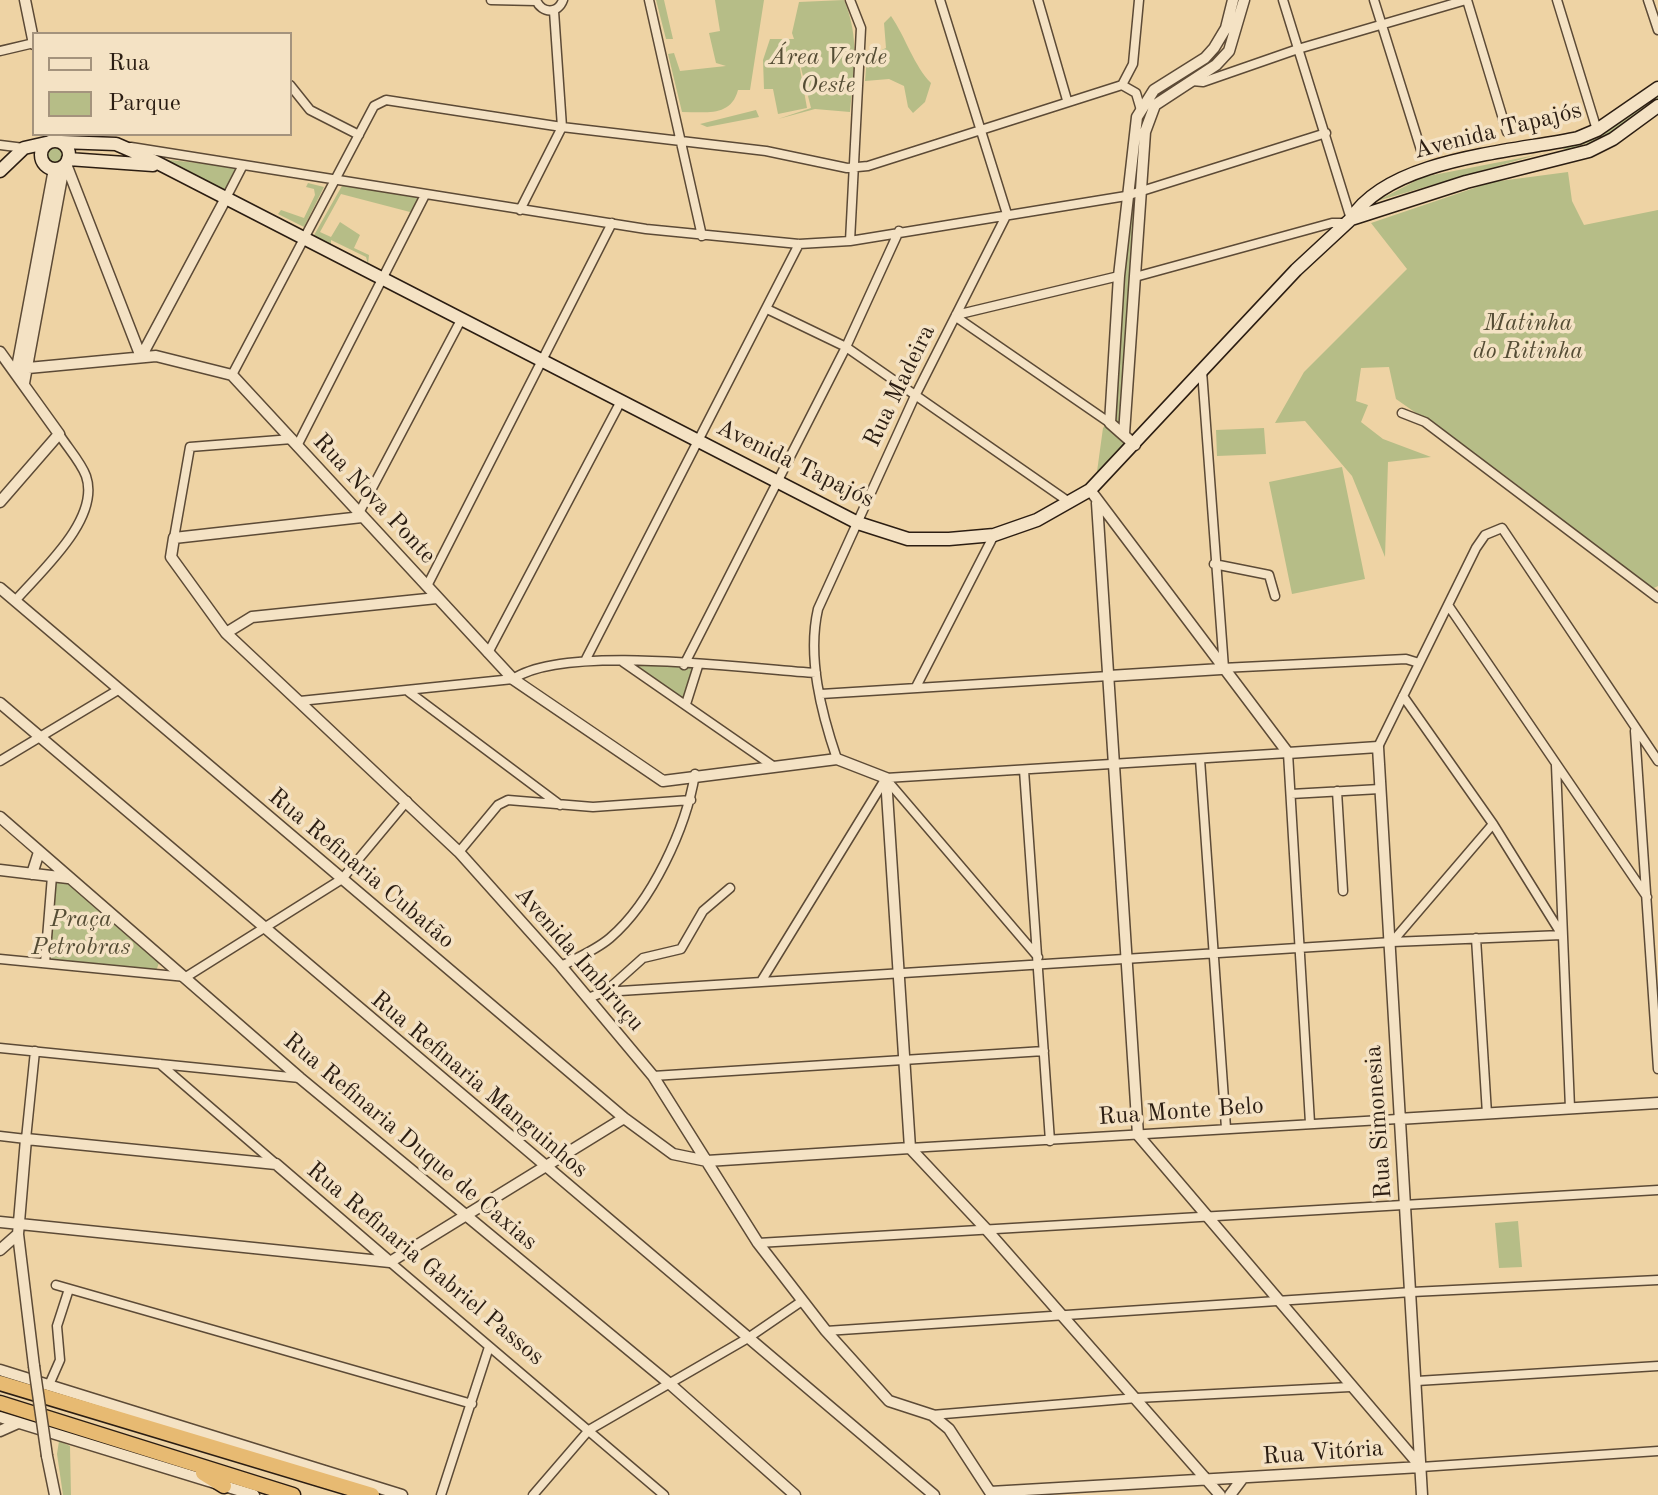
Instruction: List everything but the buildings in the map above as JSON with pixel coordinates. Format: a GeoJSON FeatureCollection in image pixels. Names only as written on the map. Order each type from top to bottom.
{"type":"FeatureCollection","features":[{"type":"Feature","properties":{"kind":"highway"},"geometry":{"type":"LineString","coordinates":[[0,1383],[372,1495]]}},
{"type":"Feature","properties":{"kind":"highway"},"geometry":{"type":"LineString","coordinates":[[0,1403],[293,1495]]}},
{"type":"Feature","properties":{"kind":"highway"},"geometry":{"type":"LineString","coordinates":[[186,1462],[224,1486]]}},
{"type":"Feature","properties":{"kind":"main road","name":"Avenida Tapajós"},"geometry":{"type":"LineString","coordinates":[[116,144],[386,278],[858,523],[908,539],[994,535],[1094,496],[1135,445],[1296,270],[1357,210],[1390,184],[1425,169],[1550,144],[1597,130],[1658,88]]}},
{"type":"Feature","properties":{"kind":"main road","name":"Avenida Tapajós"},"geometry":{"type":"LineString","coordinates":[[1349,221],[1397,202],[1589,151],[1613,139],[1658,106]]}},
{"type":"Feature","properties":{"kind":"main road"},"geometry":{"type":"LineString","coordinates":[[0,171],[12,163],[24,148],[53,139],[116,144]]}},
{"type":"Feature","properties":{"kind":"main road"},"geometry":{"type":"LineString","coordinates":[[53,139],[42,158],[60,165]]}},
{"type":"Feature","properties":{"kind":"main road"},"geometry":{"type":"LineString","coordinates":[[53,139],[68,149],[60,165]]}},
{"type":"Feature","properties":{"kind":"main road"},"geometry":{"type":"LineString","coordinates":[[1550,144],[1549,154],[1556,159]]}},
{"type":"Feature","properties":{"kind":"main road"},"geometry":{"type":"LineString","coordinates":[[12,163],[157,165]]}},
{"type":"Feature","properties":{"kind":"street"},"geometry":{"type":"LineString","coordinates":[[25,0],[32,33]]}},
{"type":"Feature","properties":{"kind":"street"},"geometry":{"type":"LineString","coordinates":[[491,0],[536,0],[545,11],[554,11]]}},
{"type":"Feature","properties":{"kind":"street"},"geometry":{"type":"LineString","coordinates":[[520,210],[562,127],[554,11],[563,0]]}},
{"type":"Feature","properties":{"kind":"street"},"geometry":{"type":"LineString","coordinates":[[649,0],[683,140],[702,236]]}},
{"type":"Feature","properties":{"kind":"street"},"geometry":{"type":"LineString","coordinates":[[850,0],[861,28],[850,241]]}},
{"type":"Feature","properties":{"kind":"street"},"geometry":{"type":"LineString","coordinates":[[940,0],[983,128],[1007,214]]}},
{"type":"Feature","properties":{"kind":"street"},"geometry":{"type":"LineString","coordinates":[[1038,0],[1067,100]]}},
{"type":"Feature","properties":{"kind":"street"},"geometry":{"type":"LineString","coordinates":[[1122,85],[1133,64],[1139,0]]}},
{"type":"Feature","properties":{"kind":"street"},"geometry":{"type":"LineString","coordinates":[[1110,423],[1126,196],[1137,117],[1154,90],[1190,68],[1214,48],[1226,28],[1233,0]]}},
{"type":"Feature","properties":{"kind":"street"},"geometry":{"type":"LineString","coordinates":[[1124,434],[1145,132],[1155,105],[1216,65],[1229,51],[1244,0]]}},
{"type":"Feature","properties":{"kind":"street"},"geometry":{"type":"LineString","coordinates":[[1135,277],[1349,221],[1326,133],[1283,0]]}},
{"type":"Feature","properties":{"kind":"street"},"geometry":{"type":"LineString","coordinates":[[1374,0],[1422,153]]}},
{"type":"Feature","properties":{"kind":"street"},"geometry":{"type":"LineString","coordinates":[[1188,81],[1203,82],[1298,49],[1466,0],[1507,132]]}},
{"type":"Feature","properties":{"kind":"street"},"geometry":{"type":"LineString","coordinates":[[1557,0],[1597,130]]}},
{"type":"Feature","properties":{"kind":"street"},"geometry":{"type":"LineString","coordinates":[[1648,0],[1658,30]]}},
{"type":"Feature","properties":{"kind":"street"},"geometry":{"type":"LineString","coordinates":[[0,51],[32,43]]}},
{"type":"Feature","properties":{"kind":"street"},"geometry":{"type":"LineString","coordinates":[[16,373],[28,368],[156,356],[232,375],[374,106],[386,100],[562,127],[683,140],[854,168],[1122,85],[1136,93],[1141,110]]}},
{"type":"Feature","properties":{"kind":"street"},"geometry":{"type":"LineString","coordinates":[[292,88],[310,110],[359,135]]}},
{"type":"Feature","properties":{"kind":"street"},"geometry":{"type":"LineString","coordinates":[[116,144],[520,210],[702,236],[799,244],[850,241],[1126,196],[1326,133]]}},
{"type":"Feature","properties":{"kind":"street"},"geometry":{"type":"LineString","coordinates":[[0,145],[24,148]]}},
{"type":"Feature","properties":{"kind":"street"},"geometry":{"type":"LineString","coordinates":[[60,165],[141,357]]}},
{"type":"Feature","properties":{"kind":"street"},"geometry":{"type":"LineString","coordinates":[[24,383],[60,165]]}},
{"type":"Feature","properties":{"kind":"street"},"geometry":{"type":"LineString","coordinates":[[16,373],[60,165]]}},
{"type":"Feature","properties":{"kind":"street"},"geometry":{"type":"LineString","coordinates":[[141,357],[243,165]]}},
{"type":"Feature","properties":{"kind":"street"},"geometry":{"type":"LineString","coordinates":[[294,443],[386,278],[425,195]]}},
{"type":"Feature","properties":{"kind":"street","name":"Rua Madeira"},"geometry":{"type":"LineString","coordinates":[[837,759],[816,673],[811,638],[818,609],[914,398],[1007,214]]}},
{"type":"Feature","properties":{"kind":"street"},"geometry":{"type":"LineString","coordinates":[[427,586],[612,223]]}},
{"type":"Feature","properties":{"kind":"street"},"geometry":{"type":"LineString","coordinates":[[684,665],[846,347],[899,231]]}},
{"type":"Feature","properties":{"kind":"street"},"geometry":{"type":"LineString","coordinates":[[586,659],[799,244]]}},
{"type":"Feature","properties":{"kind":"street"},"geometry":{"type":"LineString","coordinates":[[956,316],[1119,276]]}},
{"type":"Feature","properties":{"kind":"street"},"geometry":{"type":"LineString","coordinates":[[767,309],[846,347],[914,398],[1070,503]]}},
{"type":"Feature","properties":{"kind":"street"},"geometry":{"type":"LineString","coordinates":[[956,316],[1110,423],[1135,445]]}},
{"type":"Feature","properties":{"kind":"street"},"geometry":{"type":"LineString","coordinates":[[174,538],[361,515],[462,318]]}},
{"type":"Feature","properties":{"kind":"street"},"geometry":{"type":"LineString","coordinates":[[132,336],[151,337]]}},
{"type":"Feature","properties":{"kind":"street"},"geometry":{"type":"LineString","coordinates":[[0,352],[86,476],[88,495],[72,537],[15,601]]}},
{"type":"Feature","properties":{"kind":"street"},"geometry":{"type":"LineString","coordinates":[[1202,371],[1223,668]]}},
{"type":"Feature","properties":{"kind":"street","name":"Rua Nova Ponte"},"geometry":{"type":"LineString","coordinates":[[232,375],[513,679],[663,781],[695,774]]}},
{"type":"Feature","properties":{"kind":"street"},"geometry":{"type":"LineString","coordinates":[[488,653],[621,401]]}},
{"type":"Feature","properties":{"kind":"street"},"geometry":{"type":"LineString","coordinates":[[1402,413],[1425,422],[1658,598]]}},
{"type":"Feature","properties":{"kind":"street"},"geometry":{"type":"LineString","coordinates":[[0,502],[59,434]]}},
{"type":"Feature","properties":{"kind":"street","name":"Avenida Imbiruçu"},"geometry":{"type":"LineString","coordinates":[[294,443],[190,447],[171,557],[226,633],[459,852],[561,966],[653,1076],[758,1243],[826,1331],[889,1401],[932,1415],[949,1429],[991,1494]]}},
{"type":"Feature","properties":{"kind":"street"},"geometry":{"type":"LineString","coordinates":[[1094,496],[1288,753],[1310,1123]]}},
{"type":"Feature","properties":{"kind":"street"},"geometry":{"type":"LineString","coordinates":[[1094,496],[1100,539],[1116,764],[1138,1135],[1350,1387],[1412,1449],[1421,1467]]}},
{"type":"Feature","properties":{"kind":"street"},"geometry":{"type":"LineString","coordinates":[[561,966],[606,942],[647,896],[691,800],[695,774],[837,759],[886,778],[1378,747],[1476,548],[1485,535],[1502,528],[1658,761]]}},
{"type":"Feature","properties":{"kind":"street"},"geometry":{"type":"LineString","coordinates":[[1100,539],[1109,532],[1121,533]]}},
{"type":"Feature","properties":{"kind":"street"},"geometry":{"type":"LineString","coordinates":[[916,687],[994,535]]}},
{"type":"Feature","properties":{"kind":"street"},"geometry":{"type":"LineString","coordinates":[[1214,564],[1269,575],[1275,596]]}},
{"type":"Feature","properties":{"kind":"street","name":"Rua Refinaria Cubatão"},"geometry":{"type":"LineString","coordinates":[[0,588],[624,1118],[673,1154],[707,1161]]}},
{"type":"Feature","properties":{"kind":"street"},"geometry":{"type":"LineString","coordinates":[[226,633],[252,617],[437,598]]}},
{"type":"Feature","properties":{"kind":"street"},"geometry":{"type":"LineString","coordinates":[[1448,605],[1647,897]]}},
{"type":"Feature","properties":{"kind":"street"},"geometry":{"type":"LineString","coordinates":[[300,701],[513,679],[527,670],[586,659],[816,673]]}},
{"type":"Feature","properties":{"kind":"street"},"geometry":{"type":"LineString","coordinates":[[821,694],[1223,668],[1406,659],[1419,663]]}},
{"type":"Feature","properties":{"kind":"street"},"geometry":{"type":"LineString","coordinates":[[620,660],[773,766]]}},
{"type":"Feature","properties":{"kind":"street"},"geometry":{"type":"LineString","coordinates":[[686,704],[698,666]]}},
{"type":"Feature","properties":{"kind":"street"},"geometry":{"type":"LineString","coordinates":[[0,761],[118,690]]}},
{"type":"Feature","properties":{"kind":"street"},"geometry":{"type":"LineString","coordinates":[[409,692],[560,806]]}},
{"type":"Feature","properties":{"kind":"street"},"geometry":{"type":"LineString","coordinates":[[1403,696],[1493,824],[1562,935]]}},
{"type":"Feature","properties":{"kind":"street","name":"Rua Refinaria Manguinhos"},"geometry":{"type":"LineString","coordinates":[[0,703],[934,1495]]}},
{"type":"Feature","properties":{"kind":"street"},"geometry":{"type":"LineString","coordinates":[[1635,729],[1658,1069]]}},
{"type":"Feature","properties":{"kind":"street","name":"Rua Simonesia"},"geometry":{"type":"LineString","coordinates":[[1378,747],[1398,1119],[1417,1381],[1412,1449],[1421,1467],[1422,1495]]}},
{"type":"Feature","properties":{"kind":"street"},"geometry":{"type":"LineString","coordinates":[[1200,759],[1226,1128]]}},
{"type":"Feature","properties":{"kind":"street"},"geometry":{"type":"LineString","coordinates":[[1556,764],[1570,1108]]}},
{"type":"Feature","properties":{"kind":"street"},"geometry":{"type":"LineString","coordinates":[[1024,770],[1050,1141]]}},
{"type":"Feature","properties":{"kind":"street"},"geometry":{"type":"LineString","coordinates":[[886,778],[1039,962]]}},
{"type":"Feature","properties":{"kind":"street"},"geometry":{"type":"LineString","coordinates":[[886,778],[907,1062],[910,1148],[1137,1398],[1220,1495]]}},
{"type":"Feature","properties":{"kind":"street"},"geometry":{"type":"LineString","coordinates":[[762,980],[886,778]]}},
{"type":"Feature","properties":{"kind":"street"},"geometry":{"type":"LineString","coordinates":[[1291,794],[1380,789]]}},
{"type":"Feature","properties":{"kind":"street"},"geometry":{"type":"LineString","coordinates":[[1337,791],[1343,891]]}},
{"type":"Feature","properties":{"kind":"street"},"geometry":{"type":"LineString","coordinates":[[459,852],[498,805],[508,800],[560,806],[691,800]]}},
{"type":"Feature","properties":{"kind":"street"},"geometry":{"type":"LineString","coordinates":[[0,959],[156,977],[186,977],[342,879],[407,801]]}},
{"type":"Feature","properties":{"kind":"street","name":"Rua Refinaria Duque de Caxias"},"geometry":{"type":"LineString","coordinates":[[0,817],[300,1078],[670,1384],[795,1495]]}},
{"type":"Feature","properties":{"kind":"street"},"geometry":{"type":"LineString","coordinates":[[1390,942],[1493,824]]}},
{"type":"Feature","properties":{"kind":"street"},"geometry":{"type":"LineString","coordinates":[[32,874],[39,852]]}},
{"type":"Feature","properties":{"kind":"street"},"geometry":{"type":"LineString","coordinates":[[0,870],[70,879]]}},
{"type":"Feature","properties":{"kind":"street"},"geometry":{"type":"LineString","coordinates":[[45,963],[52,876]]}},
{"type":"Feature","properties":{"kind":"street"},"geometry":{"type":"LineString","coordinates":[[604,992],[643,958],[681,949],[703,911],[730,888]]}},
{"type":"Feature","properties":{"kind":"street"},"geometry":{"type":"LineString","coordinates":[[588,998],[604,992],[1039,962],[1562,935]]}},
{"type":"Feature","properties":{"kind":"street"},"geometry":{"type":"LineString","coordinates":[[1476,938],[1487,1114]]}},
{"type":"Feature","properties":{"kind":"street"},"geometry":{"type":"LineString","coordinates":[[156,977],[161,971],[163,957]]}},
{"type":"Feature","properties":{"kind":"street"},"geometry":{"type":"LineString","coordinates":[[0,1048],[300,1078]]}},
{"type":"Feature","properties":{"kind":"street"},"geometry":{"type":"LineString","coordinates":[[35,1051],[19,1229],[34,1366],[55,1495]]}},
{"type":"Feature","properties":{"kind":"street"},"geometry":{"type":"LineString","coordinates":[[653,1076],[1044,1051]]}},
{"type":"Feature","properties":{"kind":"street","name":"Rua Refinaria Gabriel Passos"},"geometry":{"type":"LineString","coordinates":[[160,1063],[664,1495]]}},
{"type":"Feature","properties":{"kind":"street","name":"Rua Monte Belo"},"geometry":{"type":"LineString","coordinates":[[707,1161],[1658,1103]]}},
{"type":"Feature","properties":{"kind":"street"},"geometry":{"type":"LineString","coordinates":[[0,1222],[19,1229],[390,1262],[464,1213],[624,1118]]}},
{"type":"Feature","properties":{"kind":"street"},"geometry":{"type":"LineString","coordinates":[[0,1136],[276,1164]]}},
{"type":"Feature","properties":{"kind":"street"},"geometry":{"type":"LineString","coordinates":[[758,1243],[1658,1190]]}},
{"type":"Feature","properties":{"kind":"street"},"geometry":{"type":"LineString","coordinates":[[0,1250],[19,1229]]}},
{"type":"Feature","properties":{"kind":"street"},"geometry":{"type":"LineString","coordinates":[[826,1331],[1412,1292],[1658,1280]]}},
{"type":"Feature","properties":{"kind":"street"},"geometry":{"type":"LineString","coordinates":[[56,1285],[472,1404]]}},
{"type":"Feature","properties":{"kind":"street"},"geometry":{"type":"LineString","coordinates":[[49,1385],[60,1360],[57,1326],[69,1289]]}},
{"type":"Feature","properties":{"kind":"street"},"geometry":{"type":"LineString","coordinates":[[533,1495],[589,1430],[748,1338],[802,1301]]}},
{"type":"Feature","properties":{"kind":"street"},"geometry":{"type":"LineString","coordinates":[[441,1495],[489,1347]]}},
{"type":"Feature","properties":{"kind":"street"},"geometry":{"type":"LineString","coordinates":[[1417,1381],[1658,1366]]}},
{"type":"Feature","properties":{"kind":"street"},"geometry":{"type":"LineString","coordinates":[[0,1370],[402,1495]]}},
{"type":"Feature","properties":{"kind":"street"},"geometry":{"type":"LineString","coordinates":[[932,1415],[1137,1398],[1350,1387]]}},
{"type":"Feature","properties":{"kind":"street"},"geometry":{"type":"LineString","coordinates":[[0,1417],[254,1495]]}},
{"type":"Feature","properties":{"kind":"street"},"geometry":{"type":"LineString","coordinates":[[0,1431],[18,1423]]}},
{"type":"Feature","properties":{"kind":"street"},"geometry":{"type":"LineString","coordinates":[[1399,1469],[1412,1449]]}},
{"type":"Feature","properties":{"kind":"street","name":"Rua Vitória"},"geometry":{"type":"LineString","coordinates":[[991,1494],[1658,1451]]}},
{"type":"Feature","properties":{"kind":"street"},"geometry":{"type":"LineString","coordinates":[[1230,1495],[1242,1479]]}},
{"type":"Feature","properties":{"kind":"street"},"geometry":{"type":"LineString","coordinates":[[1207,1480],[1208,1495]]}},
{"type":"Feature","properties":{"kind":"green space"},"geometry":{"type":"Polygon","coordinates":[[[656,0],[664,0],[673,39],[666,39],[656,0]]]}},
{"type":"Feature","properties":{"kind":"green space"},"geometry":{"type":"Polygon","coordinates":[[[715,0],[764,0],[750,90],[738,90],[735,99],[724,109],[682,112],[668,54],[674,53],[680,71],[726,66],[716,63],[709,33],[720,31],[715,0]]]}},
{"type":"Feature","properties":{"kind":"green space","name":"Área Verde Oeste"},"geometry":{"type":"Polygon","coordinates":[[[844,0],[854,41],[850,112],[815,109],[778,119],[811,108],[797,52],[807,108],[778,114],[773,89],[764,89],[763,60],[770,39],[794,39],[792,33],[799,2],[844,0]]]}},
{"type":"Feature","properties":{"kind":"green space"},"geometry":{"type":"Polygon","coordinates":[[[891,16],[931,83],[925,102],[913,113],[908,107],[904,86],[889,79],[865,81],[867,57],[886,48],[884,23],[891,16]]]}},
{"type":"Feature","properties":{"kind":"green space"},"geometry":{"type":"Polygon","coordinates":[[[1658,94],[1658,100],[1611,135],[1567,150],[1562,148],[1597,138],[1658,94]]]}},
{"type":"Feature","properties":{"kind":"green space"},"geometry":{"type":"Polygon","coordinates":[[[756,110],[759,117],[707,127],[700,124],[756,110]]]}},
{"type":"Feature","properties":{"kind":"green space"},"geometry":{"type":"Polygon","coordinates":[[[55,143],[64,146],[67,155],[64,164],[55,167],[46,164],[43,155],[46,146],[55,143]]]}},
{"type":"Feature","properties":{"kind":"green space"},"geometry":{"type":"Polygon","coordinates":[[[1536,155],[1377,201],[1423,177],[1536,155]]]}},
{"type":"Feature","properties":{"kind":"green space"},"geometry":{"type":"Polygon","coordinates":[[[160,159],[236,167],[225,190],[160,159]]]}},
{"type":"Feature","properties":{"kind":"green space","name":"Matinha do Ritinha"},"geometry":{"type":"Polygon","coordinates":[[[1568,172],[1572,201],[1584,225],[1658,210],[1658,586],[1652,589],[1503,474],[1396,399],[1389,367],[1361,368],[1356,401],[1368,405],[1361,422],[1383,439],[1431,457],[1388,462],[1385,557],[1352,476],[1305,421],[1275,423],[1304,372],[1407,269],[1371,223],[1492,182],[1568,172]]]}},
{"type":"Feature","properties":{"kind":"green space"},"geometry":{"type":"Polygon","coordinates":[[[308,183],[324,187],[304,227],[278,214],[281,210],[304,218],[315,195],[314,189],[306,187],[308,183]]]}},
{"type":"Feature","properties":{"kind":"green space"},"geometry":{"type":"Polygon","coordinates":[[[343,184],[417,197],[418,203],[396,245],[410,212],[341,194],[320,232],[331,237],[340,222],[360,235],[354,248],[369,255],[368,264],[366,257],[331,240],[331,246],[313,237],[343,184]]]}},
{"type":"Feature","properties":{"kind":"green space"},"geometry":{"type":"Polygon","coordinates":[[[1137,202],[1119,419],[1125,448],[1096,479],[1103,428],[1113,417],[1130,203],[1137,202]]]}},
{"type":"Feature","properties":{"kind":"green space"},"geometry":{"type":"Polygon","coordinates":[[[1264,428],[1266,454],[1217,456],[1216,430],[1264,428]]]}},
{"type":"Feature","properties":{"kind":"green space"},"geometry":{"type":"Polygon","coordinates":[[[1342,467],[1365,579],[1292,594],[1269,482],[1342,467]]]}},
{"type":"Feature","properties":{"kind":"green space"},"geometry":{"type":"Polygon","coordinates":[[[624,661],[696,667],[685,701],[624,661]]]}},
{"type":"Feature","properties":{"kind":"green space","name":"Praça Petrobras"},"geometry":{"type":"Polygon","coordinates":[[[55,882],[71,883],[160,960],[155,974],[46,962],[55,882]]]}},
{"type":"Feature","properties":{"kind":"green space"},"geometry":{"type":"Polygon","coordinates":[[[1518,1221],[1522,1267],[1499,1268],[1495,1223],[1518,1221]]]}},
{"type":"Feature","properties":{"kind":"green space"},"geometry":{"type":"Polygon","coordinates":[[[59,1441],[70,1446],[71,1495],[63,1495],[57,1454],[59,1441]]]}}]}
